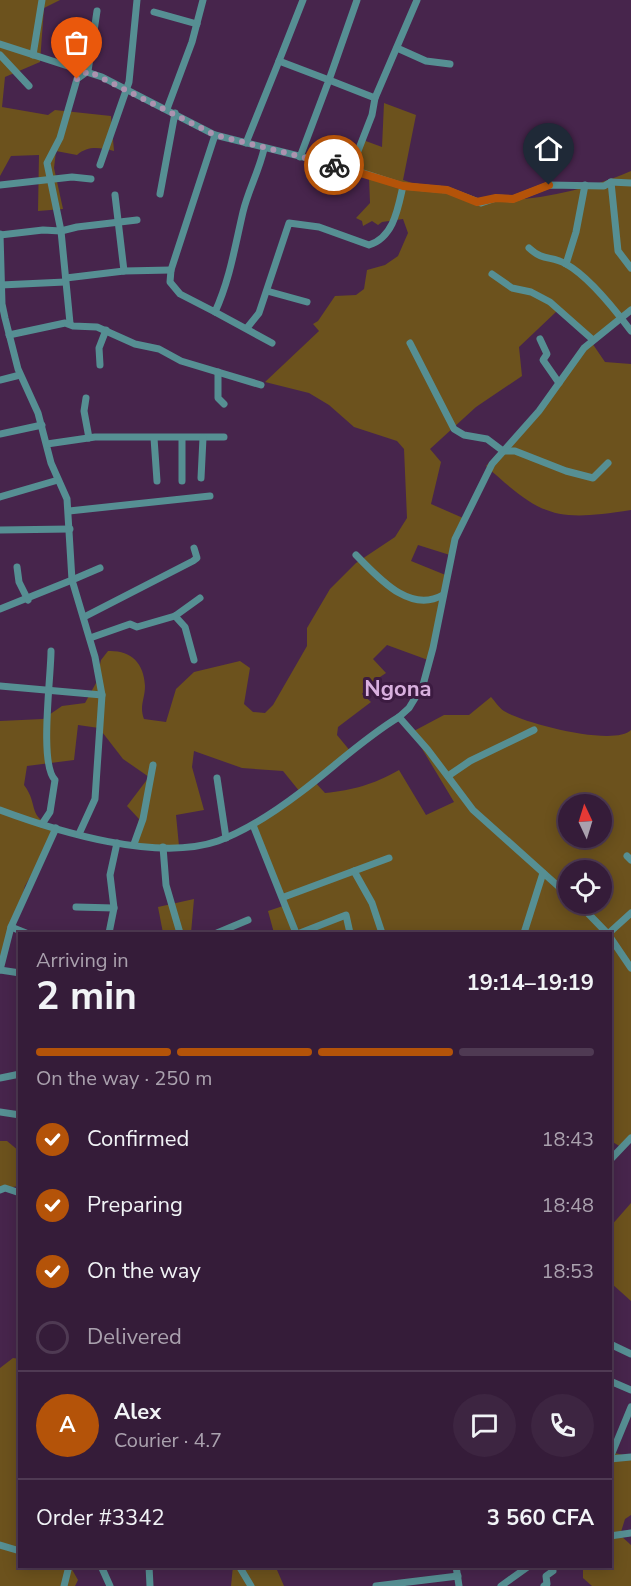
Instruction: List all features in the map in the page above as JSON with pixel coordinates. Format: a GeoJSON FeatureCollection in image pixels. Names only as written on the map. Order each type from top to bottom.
{"type":"FeatureCollection","features":[{"type":"Feature","properties":{"kind":"street"},"geometry":{"type":"LineString","coordinates":[[33,55],[42,0]]}},
{"type":"Feature","properties":{"kind":"street"},"geometry":{"type":"LineString","coordinates":[[100,165],[126,92],[137,0]]}},
{"type":"Feature","properties":{"kind":"street"},"geometry":{"type":"LineString","coordinates":[[160,194],[171,111],[203,0]]}},
{"type":"Feature","properties":{"kind":"street"},"geometry":{"type":"LineString","coordinates":[[246,143],[303,0]]}},
{"type":"Feature","properties":{"kind":"street"},"geometry":{"type":"LineString","coordinates":[[300,157],[357,0]]}},
{"type":"Feature","properties":{"kind":"street"},"geometry":{"type":"LineString","coordinates":[[351,169],[372,115],[375,99],[417,0]]}},
{"type":"Feature","properties":{"kind":"street"},"geometry":{"type":"LineString","coordinates":[[70,323],[61,231],[47,163],[60,138],[77,79],[88,71],[97,11]]}},
{"type":"Feature","properties":{"kind":"street"},"geometry":{"type":"LineString","coordinates":[[154,12],[196,24]]}},
{"type":"Feature","properties":{"kind":"street"},"geometry":{"type":"LineString","coordinates":[[0,44],[88,71],[215,135],[351,169],[403,186],[447,190],[481,202],[496,198],[513,199],[549,185],[604,186],[612,182],[631,183]]}},
{"type":"Feature","properties":{"kind":"street"},"geometry":{"type":"LineString","coordinates":[[397,48],[426,61],[450,64]]}},
{"type":"Feature","properties":{"kind":"street"},"geometry":{"type":"LineString","coordinates":[[0,56],[29,86]]}},
{"type":"Feature","properties":{"kind":"street"},"geometry":{"type":"LineString","coordinates":[[279,61],[375,99]]}},
{"type":"Feature","properties":{"kind":"street"},"geometry":{"type":"LineString","coordinates":[[215,135],[171,270],[170,282],[174,290],[272,343]]}},
{"type":"Feature","properties":{"kind":"street"},"geometry":{"type":"LineString","coordinates":[[215,312],[230,272],[244,208],[256,179],[264,149]]}},
{"type":"Feature","properties":{"kind":"street"},"geometry":{"type":"LineString","coordinates":[[0,185],[49,179],[91,179]]}},
{"type":"Feature","properties":{"kind":"street"},"geometry":{"type":"LineString","coordinates":[[612,182],[618,251],[631,268]]}},
{"type":"Feature","properties":{"kind":"street"},"geometry":{"type":"LineString","coordinates":[[566,264],[576,232],[585,185]]}},
{"type":"Feature","properties":{"kind":"street"},"geometry":{"type":"LineString","coordinates":[[247,328],[259,313],[289,223],[319,227],[369,245],[390,228],[398,211],[403,186]]}},
{"type":"Feature","properties":{"kind":"street"},"geometry":{"type":"LineString","coordinates":[[115,195],[124,271]]}},
{"type":"Feature","properties":{"kind":"street"},"geometry":{"type":"LineString","coordinates":[[79,834],[94,799],[102,695],[90,638],[72,580],[67,499],[58,480],[42,425],[20,375],[2,304],[0,235],[43,230],[61,231],[117,221],[137,220]]}},
{"type":"Feature","properties":{"kind":"street"},"geometry":{"type":"LineString","coordinates":[[528,248],[539,257],[566,264],[622,319],[631,331]]}},
{"type":"Feature","properties":{"kind":"street"},"geometry":{"type":"LineString","coordinates":[[1,285],[66,280],[124,271],[171,270]]}},
{"type":"Feature","properties":{"kind":"street"},"geometry":{"type":"LineString","coordinates":[[492,274],[512,288],[531,292],[550,302],[593,340]]}},
{"type":"Feature","properties":{"kind":"street"},"geometry":{"type":"LineString","coordinates":[[267,291],[307,302]]}},
{"type":"Feature","properties":{"kind":"street"},"geometry":{"type":"LineString","coordinates":[[0,810],[56,828],[117,843],[193,847],[226,838],[253,825],[399,717],[409,708],[423,685],[433,648],[451,555],[460,525],[492,464],[539,411],[593,340],[631,310]]}},
{"type":"Feature","properties":{"kind":"street"},"geometry":{"type":"LineString","coordinates":[[9,335],[70,323],[73,326],[97,327],[135,344],[159,350],[181,361],[261,385]]}},
{"type":"Feature","properties":{"kind":"street"},"geometry":{"type":"LineString","coordinates":[[100,365],[99,348],[106,330]]}},
{"type":"Feature","properties":{"kind":"street"},"geometry":{"type":"LineString","coordinates":[[540,339],[547,354],[543,360],[560,383]]}},
{"type":"Feature","properties":{"kind":"street"},"geometry":{"type":"LineString","coordinates":[[410,343],[450,425],[464,435],[487,439],[502,451],[515,451],[566,471],[593,478],[608,463]]}},
{"type":"Feature","properties":{"kind":"street"},"geometry":{"type":"LineString","coordinates":[[218,372],[218,398],[224,404]]}},
{"type":"Feature","properties":{"kind":"street"},"geometry":{"type":"LineString","coordinates":[[0,380],[20,375]]}},
{"type":"Feature","properties":{"kind":"street"},"geometry":{"type":"LineString","coordinates":[[86,398],[84,411],[89,438]]}},
{"type":"Feature","properties":{"kind":"street"},"geometry":{"type":"LineString","coordinates":[[0,434],[42,425]]}},
{"type":"Feature","properties":{"kind":"street"},"geometry":{"type":"LineString","coordinates":[[47,444],[89,438],[224,437]]}},
{"type":"Feature","properties":{"kind":"street"},"geometry":{"type":"LineString","coordinates":[[154,438],[157,482]]}},
{"type":"Feature","properties":{"kind":"street"},"geometry":{"type":"LineString","coordinates":[[182,438],[182,481]]}},
{"type":"Feature","properties":{"kind":"street"},"geometry":{"type":"LineString","coordinates":[[201,478],[203,438]]}},
{"type":"Feature","properties":{"kind":"street"},"geometry":{"type":"LineString","coordinates":[[0,496],[58,480]]}},
{"type":"Feature","properties":{"kind":"street"},"geometry":{"type":"LineString","coordinates":[[69,511],[210,496]]}},
{"type":"Feature","properties":{"kind":"street"},"geometry":{"type":"LineString","coordinates":[[0,528],[70,529]]}},
{"type":"Feature","properties":{"kind":"street"},"geometry":{"type":"LineString","coordinates":[[84,617],[194,561],[197,558],[194,548]]}},
{"type":"Feature","properties":{"kind":"street"},"geometry":{"type":"LineString","coordinates":[[356,555],[387,586],[411,598],[433,600],[443,595]]}},
{"type":"Feature","properties":{"kind":"street"},"geometry":{"type":"LineString","coordinates":[[18,567],[19,582],[28,600]]}},
{"type":"Feature","properties":{"kind":"street"},"geometry":{"type":"LineString","coordinates":[[0,609],[28,600],[100,568]]}},
{"type":"Feature","properties":{"kind":"street"},"geometry":{"type":"LineString","coordinates":[[90,638],[130,624],[137,627],[175,616],[200,598]]}},
{"type":"Feature","properties":{"kind":"street"},"geometry":{"type":"LineString","coordinates":[[175,616],[185,627],[194,660]]}},
{"type":"Feature","properties":{"kind":"street"},"geometry":{"type":"LineString","coordinates":[[42,824],[50,812],[55,780],[50,774],[46,755],[51,691],[51,651]]}},
{"type":"Feature","properties":{"kind":"street"},"geometry":{"type":"LineString","coordinates":[[0,686],[102,695]]}},
{"type":"Feature","properties":{"kind":"street"},"geometry":{"type":"LineString","coordinates":[[399,717],[473,810],[558,886]]}},
{"type":"Feature","properties":{"kind":"street"},"geometry":{"type":"LineString","coordinates":[[448,776],[470,761],[534,730]]}},
{"type":"Feature","properties":{"kind":"street"},"geometry":{"type":"LineString","coordinates":[[134,844],[143,819],[153,765]]}},
{"type":"Feature","properties":{"kind":"street"},"geometry":{"type":"LineString","coordinates":[[217,778],[226,838]]}},
{"type":"Feature","properties":{"kind":"street"},"geometry":{"type":"LineString","coordinates":[[253,825],[284,897],[296,932]]}},
{"type":"Feature","properties":{"kind":"street"},"geometry":{"type":"LineString","coordinates":[[18,973],[0,970],[4,937],[11,927],[56,828]]}},
{"type":"Feature","properties":{"kind":"street"},"geometry":{"type":"LineString","coordinates":[[109,932],[114,908],[110,875],[117,843]]}},
{"type":"Feature","properties":{"kind":"street"},"geometry":{"type":"LineString","coordinates":[[163,847],[166,885],[180,932]]}},
{"type":"Feature","properties":{"kind":"street"},"geometry":{"type":"LineString","coordinates":[[284,897],[389,858]]}},
{"type":"Feature","properties":{"kind":"street"},"geometry":{"type":"LineString","coordinates":[[354,871],[372,903],[381,932]]}},
{"type":"Feature","properties":{"kind":"street"},"geometry":{"type":"LineString","coordinates":[[524,932],[543,873]]}},
{"type":"Feature","properties":{"kind":"street"},"geometry":{"type":"LineString","coordinates":[[76,907],[114,908]]}},
{"type":"Feature","properties":{"kind":"street"},"geometry":{"type":"LineString","coordinates":[[609,932],[631,913]]}},
{"type":"Feature","properties":{"kind":"street"},"geometry":{"type":"LineString","coordinates":[[589,914],[607,932]]}},
{"type":"Feature","properties":{"kind":"street"},"geometry":{"type":"LineString","coordinates":[[302,932],[345,915],[350,932]]}},
{"type":"Feature","properties":{"kind":"street"},"geometry":{"type":"LineString","coordinates":[[219,932],[248,920]]}},
{"type":"Feature","properties":{"kind":"street"},"geometry":{"type":"LineString","coordinates":[[11,927],[24,932]]}},
{"type":"Feature","properties":{"kind":"street"},"geometry":{"type":"LineString","coordinates":[[612,941],[631,968]]}},
{"type":"Feature","properties":{"kind":"street"},"geometry":{"type":"LineString","coordinates":[[0,1078],[18,1074]]}},
{"type":"Feature","properties":{"kind":"street"},"geometry":{"type":"LineString","coordinates":[[0,1112],[18,1115]]}},
{"type":"Feature","properties":{"kind":"street"},"geometry":{"type":"LineString","coordinates":[[612,1158],[631,1138]]}},
{"type":"Feature","properties":{"kind":"street"},"geometry":{"type":"LineString","coordinates":[[612,1148],[618,1152]]}},
{"type":"Feature","properties":{"kind":"street"},"geometry":{"type":"LineString","coordinates":[[0,1190],[5,1188],[18,1192]]}},
{"type":"Feature","properties":{"kind":"street"},"geometry":{"type":"LineString","coordinates":[[612,1345],[631,1354]]}},
{"type":"Feature","properties":{"kind":"street"},"geometry":{"type":"LineString","coordinates":[[612,1382],[631,1390]]}},
{"type":"Feature","properties":{"kind":"street"},"geometry":{"type":"LineString","coordinates":[[612,1454],[631,1407]]}},
{"type":"Feature","properties":{"kind":"street"},"geometry":{"type":"LineString","coordinates":[[612,1459],[631,1457]]}},
{"type":"Feature","properties":{"kind":"street"},"geometry":{"type":"LineString","coordinates":[[612,1536],[631,1533]]}},
{"type":"Feature","properties":{"kind":"street"},"geometry":{"type":"LineString","coordinates":[[0,1545],[18,1550]]}},
{"type":"Feature","properties":{"kind":"street"},"geometry":{"type":"LineString","coordinates":[[64,1586],[68,1568]]}},
{"type":"Feature","properties":{"kind":"street"},"geometry":{"type":"LineString","coordinates":[[102,1568],[110,1586]]}},
{"type":"Feature","properties":{"kind":"street"},"geometry":{"type":"LineString","coordinates":[[149,1568],[150,1586]]}},
{"type":"Feature","properties":{"kind":"street"},"geometry":{"type":"LineString","coordinates":[[240,1568],[251,1586]]}},
{"type":"Feature","properties":{"kind":"street"},"geometry":{"type":"LineString","coordinates":[[456,1568],[459,1586]]}},
{"type":"Feature","properties":{"kind":"street"},"geometry":{"type":"LineString","coordinates":[[501,1586],[526,1568]]}},
{"type":"Feature","properties":{"kind":"street"},"geometry":{"type":"LineString","coordinates":[[544,1586],[547,1584],[546,1576],[553,1571],[552,1568]]}},
{"type":"Feature","properties":{"kind":"street"},"geometry":{"type":"LineString","coordinates":[[376,1586],[458,1576]]}},
{"type":"Feature","properties":{"kind":"shaded area"},"geometry":{"type":"Polygon","coordinates":[[[0,0],[60,0],[44,8],[40,62],[5,77],[2,107],[48,115],[55,110],[111,116],[114,151],[99,148],[77,155],[56,151],[54,168],[63,209],[38,211],[39,155],[11,156],[0,176],[0,0]]]}},
{"type":"Feature","properties":{"kind":"shaded area"},"geometry":{"type":"Polygon","coordinates":[[[384,103],[416,115],[403,180],[441,192],[485,200],[527,199],[571,191],[631,171],[631,311],[590,340],[605,362],[631,364],[631,510],[584,515],[551,512],[522,496],[486,466],[534,414],[589,340],[557,311],[519,347],[522,376],[476,407],[430,449],[441,462],[431,504],[463,518],[453,556],[418,545],[411,561],[448,576],[428,660],[387,645],[373,659],[386,673],[368,685],[362,694],[371,702],[338,727],[337,735],[351,752],[314,781],[325,793],[335,792],[380,780],[399,770],[426,815],[454,802],[412,732],[444,715],[469,715],[491,697],[504,711],[548,727],[588,735],[607,736],[621,735],[631,730],[631,1136],[621,1147],[612,1142],[612,932],[274,932],[268,911],[286,905],[253,825],[300,792],[283,771],[242,768],[194,751],[192,767],[204,810],[176,815],[179,846],[134,844],[139,819],[127,806],[149,777],[123,759],[99,728],[78,725],[74,760],[27,766],[24,785],[29,792],[37,815],[41,820],[57,829],[25,886],[0,972],[0,721],[43,719],[62,706],[85,703],[96,683],[101,660],[108,651],[129,655],[139,664],[145,686],[142,706],[144,719],[166,722],[176,689],[194,672],[240,661],[250,668],[244,704],[253,712],[265,713],[273,705],[307,646],[307,628],[330,589],[356,563],[395,537],[407,518],[404,449],[397,441],[354,427],[329,405],[309,393],[265,382],[319,331],[313,324],[318,321],[335,296],[356,295],[364,289],[367,270],[385,265],[398,256],[408,233],[403,219],[382,222],[378,225],[372,221],[363,226],[362,221],[356,218],[370,203],[369,177],[353,171],[363,140],[382,147],[384,103]]]}},
{"type":"Feature","properties":{"kind":"shaded area"},"geometry":{"type":"Polygon","coordinates":[[[194,899],[191,932],[163,932],[158,907],[194,899]]]}},
{"type":"Feature","properties":{"kind":"shaded area"},"geometry":{"type":"Polygon","coordinates":[[[0,1141],[7,1141],[18,1150],[18,1186],[0,1189],[0,1141]]]}},
{"type":"Feature","properties":{"kind":"shaded area"},"geometry":{"type":"Polygon","coordinates":[[[631,1203],[631,1301],[612,1284],[612,1225],[631,1203]]]}},
{"type":"Feature","properties":{"kind":"shaded area"},"geometry":{"type":"Polygon","coordinates":[[[13,1358],[18,1359],[18,1568],[71,1568],[78,1580],[75,1586],[0,1586],[0,1368],[13,1358]]]}},
{"type":"Feature","properties":{"kind":"shaded area"},"geometry":{"type":"Polygon","coordinates":[[[612,1452],[631,1457],[631,1515],[625,1519],[620,1535],[631,1545],[631,1586],[592,1586],[583,1578],[583,1568],[612,1568],[612,1452]]]}},
{"type":"Feature","properties":{"kind":"shaded area"},"geometry":{"type":"Polygon","coordinates":[[[233,1568],[255,1568],[277,1570],[284,1586],[231,1586],[233,1568]]]}},
{"type":"Feature","properties":{"kind":"way so far"},"geometry":{"type":"LineString","coordinates":[[77,79],[88,71],[215,135],[334,165]]}},
{"type":"Feature","properties":{"kind":"district","name":"Ngona"},"geometry":{"type":"Point","coordinates":[398,688]}},
{"type":"Feature","properties":{"kind":"route"},"geometry":{"type":"LineString","coordinates":[[334,165],[403,186],[447,190],[477,202],[496,198],[509,200],[549,185]]}}]}
